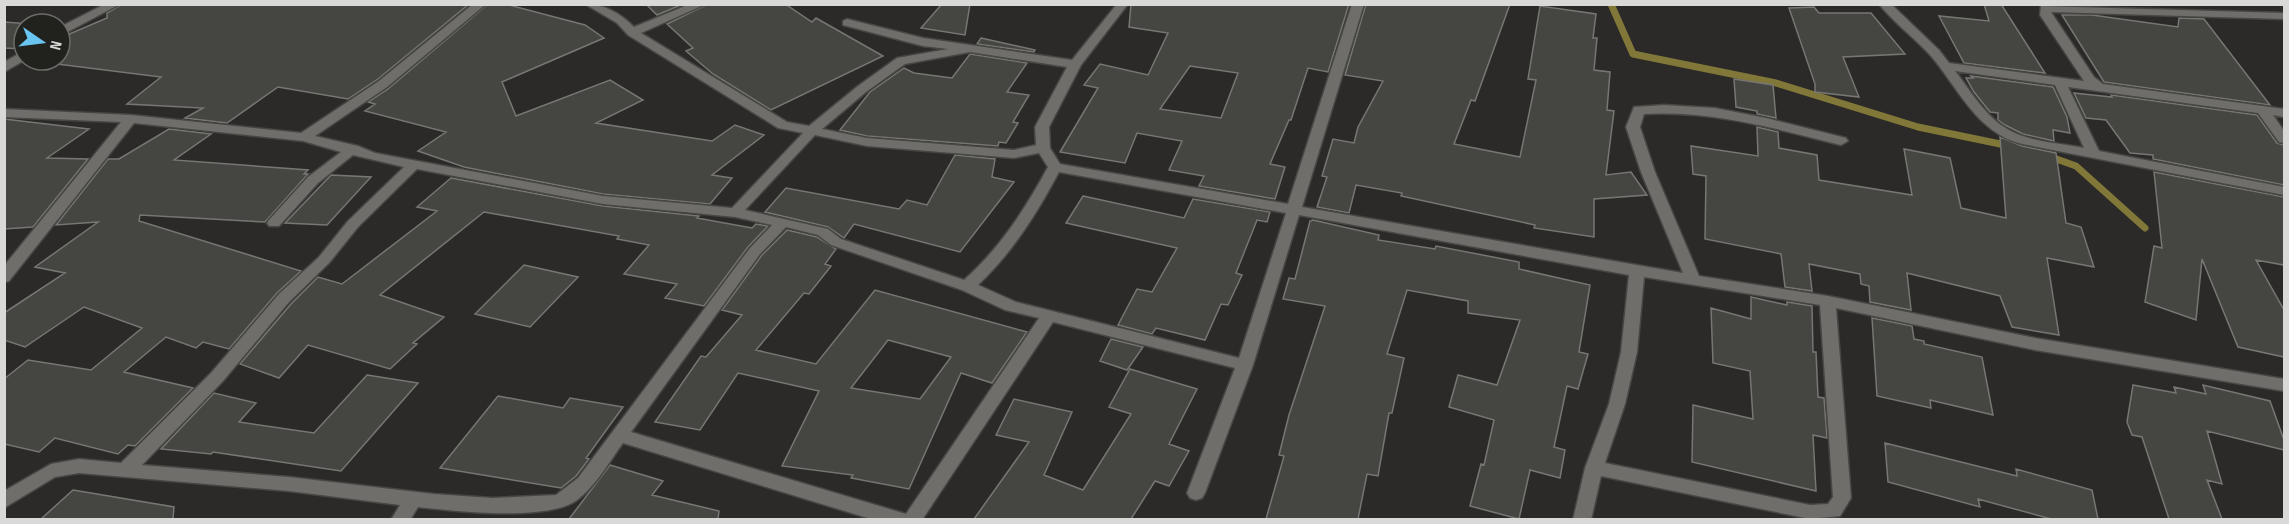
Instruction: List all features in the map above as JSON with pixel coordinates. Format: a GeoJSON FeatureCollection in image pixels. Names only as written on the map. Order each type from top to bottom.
{"type":"FeatureCollection","features":[{"type":"Feature","properties":{"kind":"street"},"geometry":{"type":"LineString","coordinates":[[72,26],[115,4]]}},
{"type":"Feature","properties":{"kind":"street"},"geometry":{"type":"LineString","coordinates":[[304,137],[383,84],[481,4]]}},
{"type":"Feature","properties":{"kind":"street"},"geometry":{"type":"LineString","coordinates":[[590,4],[621,21],[632,32],[750,107],[783,125],[867,142],[1014,154],[1043,148]]}},
{"type":"Feature","properties":{"kind":"street"},"geometry":{"type":"LineString","coordinates":[[632,32],[701,4]]}},
{"type":"Feature","properties":{"kind":"street"},"geometry":{"type":"LineString","coordinates":[[1123,4],[1075,64],[1042,127],[1043,148],[1056,167],[1637,271],[1828,301],[2036,344],[2284,385]]}},
{"type":"Feature","properties":{"kind":"street"},"geometry":{"type":"LineString","coordinates":[[1196,493],[1245,365],[1358,4]]}},
{"type":"Feature","properties":{"kind":"street"},"geometry":{"type":"LineString","coordinates":[[1884,4],[1935,53],[1985,118],[2000,131],[2022,140],[2284,191]]}},
{"type":"Feature","properties":{"kind":"street"},"geometry":{"type":"LineString","coordinates":[[2098,86],[2088,80],[2046,15],[2045,8],[2284,16]]}},
{"type":"Feature","properties":{"kind":"street"},"geometry":{"type":"LineString","coordinates":[[847,23],[923,42],[1075,64]]}},
{"type":"Feature","properties":{"kind":"street"},"geometry":{"type":"LineString","coordinates":[[735,213],[812,131],[862,89],[901,61],[969,48]]}},
{"type":"Feature","properties":{"kind":"street"},"geometry":{"type":"LineString","coordinates":[[1945,66],[2284,113]]}},
{"type":"Feature","properties":{"kind":"street"},"geometry":{"type":"LineString","coordinates":[[2059,81],[2094,154]]}},
{"type":"Feature","properties":{"kind":"street"},"geometry":{"type":"LineString","coordinates":[[1692,279],[1648,172],[1633,126],[1639,110],[1658,108],[1756,118],[1841,141]]}},
{"type":"Feature","properties":{"kind":"street"},"geometry":{"type":"LineString","coordinates":[[2263,111],[2284,139]]}},
{"type":"Feature","properties":{"kind":"street"},"geometry":{"type":"LineString","coordinates":[[4,113],[131,119],[304,137],[353,149],[373,157],[603,200],[735,213],[783,222],[823,232],[836,242],[967,286],[1011,306],[1245,365]]}},
{"type":"Feature","properties":{"kind":"street"},"geometry":{"type":"LineString","coordinates":[[4,277],[131,119]]}},
{"type":"Feature","properties":{"kind":"street"},"geometry":{"type":"LineString","coordinates":[[274,223],[313,180],[353,149]]}},
{"type":"Feature","properties":{"kind":"street"},"geometry":{"type":"LineString","coordinates":[[125,471],[216,377],[284,298],[324,260],[353,224],[414,164]]}},
{"type":"Feature","properties":{"kind":"street"},"geometry":{"type":"LineString","coordinates":[[967,286],[993,263],[1022,227],[1056,167]]}},
{"type":"Feature","properties":{"kind":"street"},"geometry":{"type":"LineString","coordinates":[[4,501],[51,471],[79,466],[320,487],[412,501],[552,503],[570,498],[755,251],[783,222]]}},
{"type":"Feature","properties":{"kind":"street"},"geometry":{"type":"LineString","coordinates":[[1582,519],[1594,468],[1617,404],[1629,352],[1637,271]]}},
{"type":"Feature","properties":{"kind":"street"},"geometry":{"type":"LineString","coordinates":[[1594,468],[1810,512],[1833,511],[1842,498],[1828,301]]}},
{"type":"Feature","properties":{"kind":"street"},"geometry":{"type":"LineString","coordinates":[[912,519],[1048,315]]}},
{"type":"Feature","properties":{"kind":"street"},"geometry":{"type":"LineString","coordinates":[[619,435],[900,519]]}},
{"type":"Feature","properties":{"kind":"street"},"geometry":{"type":"LineString","coordinates":[[400,519],[412,501]]}},
{"type":"Feature","properties":{"kind":"building"},"geometry":{"type":"Polygon","coordinates":[[[122,4],[469,4],[378,79],[348,99],[278,87],[227,123],[185,118],[203,108],[127,104],[161,77],[72,66],[72,33],[107,18],[107,13],[122,4]]]}},
{"type":"Feature","properties":{"kind":"building"},"geometry":{"type":"Polygon","coordinates":[[[488,4],[505,4],[585,25],[604,38],[502,82],[516,116],[610,80],[643,100],[596,123],[712,141],[735,125],[764,135],[712,175],[732,178],[710,204],[603,194],[464,167],[418,151],[446,132],[365,111],[375,104],[368,102],[388,89],[488,4]]]}},
{"type":"Feature","properties":{"kind":"building"},"geometry":{"type":"Polygon","coordinates":[[[646,4],[683,4],[657,15],[646,4]]]}},
{"type":"Feature","properties":{"kind":"building"},"geometry":{"type":"Polygon","coordinates":[[[708,4],[785,4],[812,22],[816,18],[883,56],[771,110],[713,74],[686,51],[693,48],[667,24],[708,4]]]}},
{"type":"Feature","properties":{"kind":"building"},"geometry":{"type":"Polygon","coordinates":[[[942,4],[970,4],[965,35],[921,28],[942,4]]]}},
{"type":"Feature","properties":{"kind":"building"},"geometry":{"type":"Polygon","coordinates":[[[1131,4],[1349,4],[1328,72],[1308,68],[1291,120],[1289,120],[1270,164],[1285,167],[1275,199],[1199,186],[1204,176],[1169,170],[1182,141],[1137,133],[1125,163],[1060,152],[1098,88],[1084,85],[1100,64],[1148,75],[1168,33],[1129,27],[1131,4]],[[1190,66],[1160,109],[1221,118],[1238,73],[1190,66]]]}},
{"type":"Feature","properties":{"kind":"building"},"geometry":{"type":"Polygon","coordinates":[[[1366,4],[1510,4],[1475,101],[1471,100],[1454,144],[1520,157],[1536,80],[1528,79],[1540,6],[1596,14],[1593,38],[1597,38],[1594,70],[1610,72],[1607,110],[1614,111],[1606,175],[1631,172],[1647,195],[1594,199],[1594,237],[1534,228],[1535,225],[1401,196],[1402,193],[1356,185],[1349,213],[1317,207],[1327,177],[1322,176],[1333,139],[1354,143],[1358,127],[1383,81],[1345,75],[1366,4]]]}},
{"type":"Feature","properties":{"kind":"building"},"geometry":{"type":"Polygon","coordinates":[[[1984,4],[2001,4],[2045,73],[1964,63],[1939,16],[1989,21],[1984,4]]]}},
{"type":"Feature","properties":{"kind":"building"},"geometry":{"type":"Polygon","coordinates":[[[1814,7],[1819,13],[1871,13],[1905,54],[1843,57],[1859,97],[1815,92],[1815,84],[1789,8],[1814,7]]]}},
{"type":"Feature","properties":{"kind":"building"},"geometry":{"type":"Polygon","coordinates":[[[2062,15],[2092,15],[2178,27],[2179,18],[2204,19],[2270,105],[2104,82],[2062,15]]]}},
{"type":"Feature","properties":{"kind":"building"},"geometry":{"type":"Polygon","coordinates":[[[4,22],[12,23],[12,48],[4,48],[4,22]]]}},
{"type":"Feature","properties":{"kind":"building"},"geometry":{"type":"Polygon","coordinates":[[[981,38],[1035,50],[1034,52],[977,44],[981,38]]]}},
{"type":"Feature","properties":{"kind":"building"},"geometry":{"type":"Polygon","coordinates":[[[970,54],[1027,63],[1007,92],[1029,95],[1013,122],[1018,123],[1006,143],[999,142],[998,146],[867,136],[840,130],[870,92],[904,68],[914,73],[952,78],[970,54]]]}},
{"type":"Feature","properties":{"kind":"building"},"geometry":{"type":"Polygon","coordinates":[[[1971,76],[2053,87],[2067,117],[2070,133],[2053,130],[2054,141],[2023,134],[2005,125],[1998,120],[1998,113],[1990,112],[1974,92],[1966,78],[1973,78],[1971,76]]]}},
{"type":"Feature","properties":{"kind":"building"},"geometry":{"type":"Polygon","coordinates":[[[1734,79],[1773,85],[1776,118],[1736,107],[1734,79]]]}},
{"type":"Feature","properties":{"kind":"building"},"geometry":{"type":"Polygon","coordinates":[[[2074,93],[2112,97],[2111,95],[2257,115],[2277,143],[2284,145],[2284,185],[2153,159],[2153,155],[2130,153],[2106,120],[2086,118],[2074,93]]]}},
{"type":"Feature","properties":{"kind":"building"},"geometry":{"type":"Polygon","coordinates":[[[4,119],[89,129],[47,158],[88,159],[33,227],[4,229],[4,119]]]}},
{"type":"Feature","properties":{"kind":"building"},"geometry":{"type":"Polygon","coordinates":[[[1757,127],[1778,132],[1779,148],[1817,155],[1819,180],[1912,195],[1904,149],[1950,158],[1961,208],[2006,218],[2000,137],[2022,146],[2056,153],[2066,223],[2081,227],[2094,267],[2047,258],[2059,335],[2012,327],[2000,296],[1907,273],[1911,310],[1870,302],[1869,286],[1861,284],[1860,274],[1809,264],[1812,291],[1785,287],[1781,254],[1705,239],[1706,176],[1693,174],[1691,146],[1758,156],[1757,127]]]}},
{"type":"Feature","properties":{"kind":"building"},"geometry":{"type":"Polygon","coordinates":[[[169,129],[211,134],[174,160],[308,170],[304,174],[308,174],[265,222],[140,215],[139,221],[301,271],[277,293],[229,349],[203,342],[196,348],[166,337],[124,372],[193,388],[135,446],[128,445],[118,454],[55,438],[39,452],[4,444],[4,379],[28,360],[91,370],[142,328],[84,307],[25,347],[4,340],[4,313],[65,273],[35,267],[98,222],[56,225],[108,159],[119,159],[169,129]]]}},
{"type":"Feature","properties":{"kind":"building"},"geometry":{"type":"Polygon","coordinates":[[[955,155],[995,159],[992,177],[1014,182],[960,252],[854,224],[844,238],[828,227],[765,212],[786,188],[899,209],[907,200],[927,205],[955,155]]]}},
{"type":"Feature","properties":{"kind":"building"},"geometry":{"type":"Polygon","coordinates":[[[2154,172],[2284,197],[2284,265],[2256,260],[2284,310],[2284,357],[2238,347],[2202,259],[2196,320],[2145,302],[2154,246],[2162,248],[2154,172]]]}},
{"type":"Feature","properties":{"kind":"building"},"geometry":{"type":"Polygon","coordinates":[[[331,175],[371,177],[327,225],[285,223],[331,175]]]}},
{"type":"Feature","properties":{"kind":"building"},"geometry":{"type":"Polygon","coordinates":[[[451,178],[603,206],[699,216],[697,218],[752,228],[756,224],[768,226],[748,247],[704,306],[665,298],[677,284],[624,274],[649,245],[617,239],[619,236],[484,212],[380,295],[444,317],[413,343],[417,344],[390,369],[308,345],[279,378],[240,364],[291,304],[318,277],[342,284],[437,211],[417,207],[451,178]]]}},
{"type":"Feature","properties":{"kind":"building"},"geometry":{"type":"Polygon","coordinates":[[[1083,196],[1184,218],[1193,199],[1270,212],[1267,222],[1257,220],[1236,273],[1242,275],[1228,305],[1221,304],[1205,340],[1156,328],[1152,334],[1118,325],[1137,289],[1152,292],[1177,248],[1066,223],[1083,196]]]}},
{"type":"Feature","properties":{"kind":"building"},"geometry":{"type":"Polygon","coordinates":[[[1310,221],[1379,235],[1378,240],[1435,249],[1436,246],[1519,262],[1519,269],[1590,285],[1579,352],[1588,354],[1578,389],[1567,386],[1554,447],[1565,450],[1560,478],[1530,470],[1519,519],[1470,506],[1481,464],[1484,465],[1494,420],[1449,407],[1458,375],[1497,385],[1520,320],[1468,313],[1468,301],[1407,290],[1387,354],[1404,358],[1392,413],[1389,413],[1378,476],[1367,474],[1358,519],[1266,519],[1284,456],[1279,455],[1289,415],[1325,306],[1283,299],[1289,278],[1295,279],[1310,221]]]}},
{"type":"Feature","properties":{"kind":"building"},"geometry":{"type":"Polygon","coordinates":[[[787,230],[817,237],[836,249],[825,264],[831,266],[809,294],[804,293],[756,350],[816,364],[875,290],[1027,332],[992,383],[961,373],[909,489],[851,478],[853,475],[782,466],[819,391],[738,373],[700,430],[655,422],[701,356],[706,357],[742,315],[722,310],[762,255],[787,230]],[[888,340],[851,388],[920,399],[951,357],[888,340]]]}},
{"type":"Feature","properties":{"kind":"building"},"geometry":{"type":"Polygon","coordinates":[[[524,265],[578,277],[530,327],[475,314],[524,265]]]}},
{"type":"Feature","properties":{"kind":"building"},"geometry":{"type":"Polygon","coordinates":[[[1751,297],[1787,305],[1787,302],[1812,306],[1813,352],[1816,352],[1818,397],[1824,398],[1827,438],[1813,435],[1816,491],[1692,462],[1693,405],[1753,419],[1750,371],[1713,363],[1711,308],[1751,319],[1751,297]]]}},
{"type":"Feature","properties":{"kind":"building"},"geometry":{"type":"Polygon","coordinates":[[[1872,318],[1912,326],[1914,339],[1924,341],[1924,344],[1982,357],[1993,415],[1930,400],[1931,408],[1877,396],[1872,318]]]}},
{"type":"Feature","properties":{"kind":"building"},"geometry":{"type":"Polygon","coordinates":[[[1111,339],[1143,347],[1127,370],[1100,361],[1111,339]]]}},
{"type":"Feature","properties":{"kind":"building"},"geometry":{"type":"Polygon","coordinates":[[[1130,369],[1197,389],[1169,444],[1189,451],[1169,486],[1155,481],[1131,519],[974,519],[1029,442],[996,435],[1014,399],[1072,412],[1044,475],[1083,490],[1131,414],[1109,407],[1130,369]]]}},
{"type":"Feature","properties":{"kind":"building"},"geometry":{"type":"Polygon","coordinates":[[[367,375],[418,383],[341,471],[213,452],[211,454],[161,449],[214,393],[256,403],[239,422],[314,433],[367,375]]]}},
{"type":"Feature","properties":{"kind":"building"},"geometry":{"type":"Polygon","coordinates":[[[2133,385],[2176,393],[2174,387],[2206,394],[2203,385],[2270,401],[2284,440],[2284,450],[2207,431],[2222,484],[2207,480],[2222,519],[2169,519],[2142,437],[2132,435],[2127,422],[2133,385]]]}},
{"type":"Feature","properties":{"kind":"building"},"geometry":{"type":"Polygon","coordinates":[[[498,396],[563,408],[570,398],[623,407],[586,458],[589,459],[576,476],[561,488],[440,468],[498,396]]]}},
{"type":"Feature","properties":{"kind":"building"},"geometry":{"type":"Polygon","coordinates":[[[1885,443],[2017,476],[2016,469],[2092,490],[2098,519],[2051,519],[1978,499],[1980,507],[1888,482],[1885,443]]]}},
{"type":"Feature","properties":{"kind":"building"},"geometry":{"type":"Polygon","coordinates":[[[610,465],[663,481],[652,495],[719,511],[718,519],[569,519],[610,465]]]}},
{"type":"Feature","properties":{"kind":"building"},"geometry":{"type":"Polygon","coordinates":[[[73,490],[174,507],[173,519],[41,519],[73,490]]]}},
{"type":"Feature","properties":{"kind":"waterway"},"geometry":{"type":"LineString","coordinates":[[1611,4],[1633,54],[1776,83],[1918,127],[2010,146]]}},
{"type":"Feature","properties":{"kind":"waterway"},"geometry":{"type":"LineString","coordinates":[[2048,156],[2076,166],[2145,228]]}}]}
